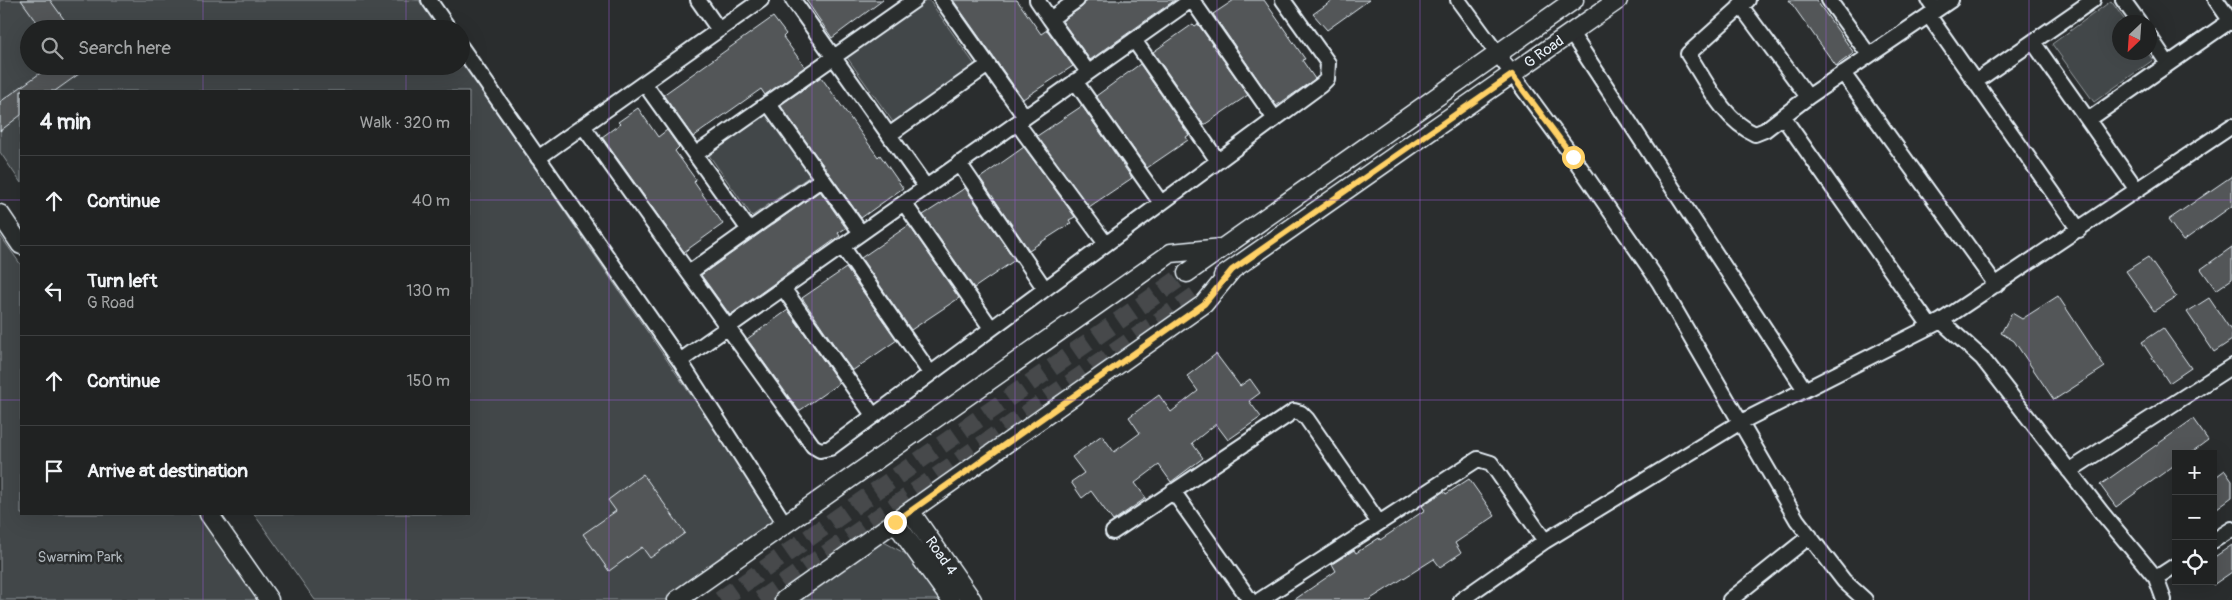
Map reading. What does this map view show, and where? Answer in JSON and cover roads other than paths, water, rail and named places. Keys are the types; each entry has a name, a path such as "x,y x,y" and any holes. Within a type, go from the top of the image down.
{"street":[{"path":"429,0 443,20"},
{"path":"698,0 719,30"},
{"path":"538,158 761,0"},
{"path":"793,0 926,187"},
{"path":"696,154 915,0"},
{"path":"942,0 988,65 1021,120 1106,244"},
{"path":"1037,0 1088,72"},
{"path":"1050,19 1077,0"},
{"path":"680,360 1191,0 1275,119"},
{"path":"584,126 813,446 820,450 830,448 1321,85 1327,79 1329,72 1328,63 1282,0"},
{"path":"1458,0 1573,157 1659,282 1739,423 1797,520 1844,581 1865,600"},
{"name":"G Road","path":"1187,273 1574,0"},
{"name":"G Road","path":"1199,293 1618,0"},
{"path":"1829,0 1869,55"},
{"path":"1808,97 1744,3 1688,54 1725,110 1746,130 1754,134 1765,130 1931,9 1951,0"},
{"path":"1975,82 2093,0"},
{"path":"2123,0 2134,15"},
{"path":"2088,120 2231,22 2216,0"},
{"path":"1931,9 1975,82 2079,230"},
{"path":"1571,33 1805,390"},
{"path":"1134,40 1218,161"},
{"path":"2033,42 2137,190"},
{"path":"2157,48 2168,64"},
{"path":"470,60 680,360 786,524"},
{"path":"889,135 988,65"},
{"path":"1843,73 1996,285"},
{"path":"1075,82 1160,203"},
{"path":"644,83 749,230"},
{"path":"768,103 861,233"},
{"path":"1783,117 1935,324 1982,358 2156,578 2160,594 2164,600"},
{"path":"1461,600 1546,541 1739,423 1935,324 2079,230 2232,126"},
{"path":"959,163 1045,289"},
{"path":"689,273 822,179"},
{"path":"904,203 991,328"},
{"path":"0,214 20,244"},
{"path":"842,246 930,373"},
{"path":"677,600 1171,253 1222,248"},
{"path":"784,600 1204,304 1232,270"},
{"path":"783,288 873,415"},
{"path":"2070,470 2232,366"},
{"path":"1113,532 1294,411 1301,413 1307,419 1379,523"},
{"path":"1260,600 1472,462 1485,459 1491,462 1546,541"},
{"path":"1173,491 1250,600"},
{"name":"Road 4","path":"910,511 972,600"},
{"path":"210,515 269,600"},
{"name":"Road 4","path":"895,522 951,600"},
{"path":"2215,540 2232,529"},
{"path":"1730,600 1810,536"},
{"path":"2156,578 2172,568"}],"tunnel":[{"path":"720,600 1187,273"},
{"path":"760,600 1199,293"}],"park label":[{"name":"Swarnim Park","path":"80,557"}]}
